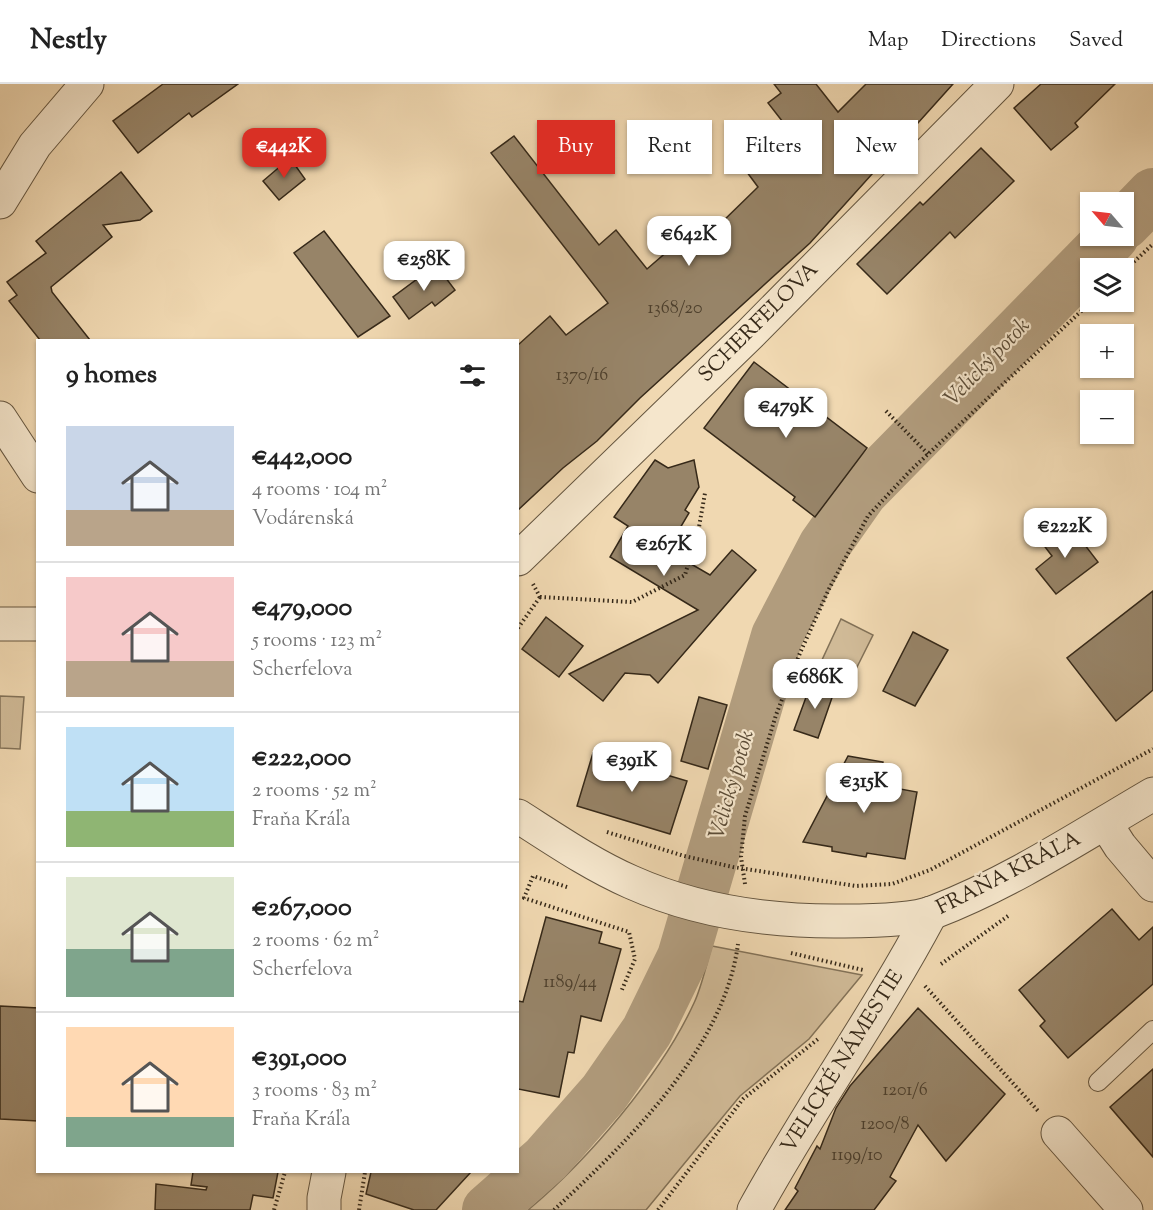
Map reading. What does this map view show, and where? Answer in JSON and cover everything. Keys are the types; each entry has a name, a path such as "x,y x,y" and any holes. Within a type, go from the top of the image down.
{"street":[{"path":"0,202 35,145 87,84"},
{"name":"SCHERFELOVA","path":"519,558 750,334 997,84"},
{"path":"0,417 36,473"},
{"path":"0,624 36,624"},
{"name":"FRAŇA KRÁĽA","path":"519,817 630,882 670,897 733,931 798,922 863,921 931,914 1019,873 1106,824 1153,794"},
{"path":"1106,824 1120,846 1153,885"},
{"name":"VELICKÉ NÁMESTIE","path":"754,1210 821,1094 913,986 931,914"},
{"path":"1058,1133 1126,1210"},
{"path":"324,1210 329,1173"}],"lane":[{"path":"1098,1082 1153,1030"}],"path":[{"path":"1134,262 1153,244"},
{"path":"744,869 741,857 745,816 776,715 800,653 829,589 868,516 928,454 1080,312"},
{"path":"886,411 928,454"},
{"path":"519,627 540,597 632,602 685,575 699,527 705,493"},
{"path":"606,832 684,856 744,869 855,886 892,884 930,870 1153,749"},
{"path":"570,888 533,876 524,898 629,932 635,959 621,992"},
{"path":"933,970 1016,911"},
{"path":"733,931 750,944"},
{"path":"555,1210 618,1150 674,1084 698,1048 720,1004 736,963 733,931"},
{"path":"783,951 913,986 1058,1133"},
{"path":"913,986 929,978"},
{"path":"658,1210 743,1099 821,1036"},
{"path":"274,1210 285,1173"},
{"path":"359,1210 365,1173"}],"shaded area":[{"path":"841,619 873,635 853,675 822,660"},
{"path":"0,696 24,697 20,749 0,748"},
{"path":"712,946 862,975 809,1039 740,1096 646,1210 528,1210 575,1167 598,1142 663,1059 694,1003"}],"building":[{"path":"163,84 238,84 192,117 189,113 138,153 113,121"},
{"path":"774,84 816,84 838,112 866,84 953,84 918,123 918,120 834,120 834,174 872,174 810,243 640,398 597,441 563,468 519,509 519,344 550,316 566,335 608,303 491,153 514,136 537,165 537,174 544,174 599,245 616,230 647,269 691,231 721,223 758,187 748,174 822,174 822,120 781,120 768,103 781,93"},
{"path":"1041,84 1115,84 1075,123 1078,127 1051,150 1014,108"},
{"path":"981,148 1014,181 955,238 950,232 887,294 857,264 920,202 923,205"},
{"path":"290,158 305,179 279,200 263,181"},
{"path":"121,172 152,211 140,220 103,225 112,237 51,287 52,292 89,339 39,339 9,301 17,295 7,282 46,253 36,241"},
{"path":"324,231 390,316 358,337 294,253"},
{"path":"436,265 455,290 435,306 432,302 409,319 393,297"},
{"path":"754,362 867,448 815,517 793,500 795,497 704,428"},
{"path":"655,460 668,468 694,460 699,487 685,510 689,513 667,550 710,575 732,550 756,570 658,683 650,675 625,673 603,701 569,674 698,610 610,557 628,526 614,517"},
{"path":"1068,523 1098,562 1056,594 1036,569 1052,556 1042,543"},
{"path":"1153,591 1153,690 1116,721 1067,658"},
{"path":"546,617 583,646 559,677 522,649"},
{"path":"913,632 948,650 915,706 883,691"},
{"path":"812,681 835,689 818,738 794,730"},
{"path":"699,697 727,705 708,769 681,761"},
{"path":"593,753 687,781 670,834 577,806"},
{"path":"848,756 883,762 878,785 917,792 905,859 867,853 866,857 832,851 832,847 803,842"},
{"path":"1112,909 1139,940 1153,927 1153,984 1068,1058 1040,1026 1045,1021 1019,990"},
{"path":"546,917 602,932 599,943 621,949 601,1021 581,1016 574,1053 568,1052 559,1097 519,1089 519,1001 523,1002"},
{"path":"0,1006 36,1008 36,1121 0,1119"},
{"path":"918,1008 1005,1094 946,1161 918,1125 890,1177 896,1181 874,1210 785,1210 798,1191 795,1188 817,1146 820,1149 836,1108 850,1086"},
{"path":"1153,1069 1153,1157 1110,1107"},
{"path":"193,1173 278,1173 273,1198 253,1195 250,1210 155,1210 156,1184 206,1190 207,1187 191,1185"},
{"path":"371,1173 470,1173 436,1210 414,1210 366,1194"}],"waterway":[{"name":"Velický potok","path":"1134,214 1153,194"},
{"name":"Velický potok","path":"488,1210 546,1159 604,1093 647,1031 683,957 777,636 824,546 862,492 1103,246"}]}
